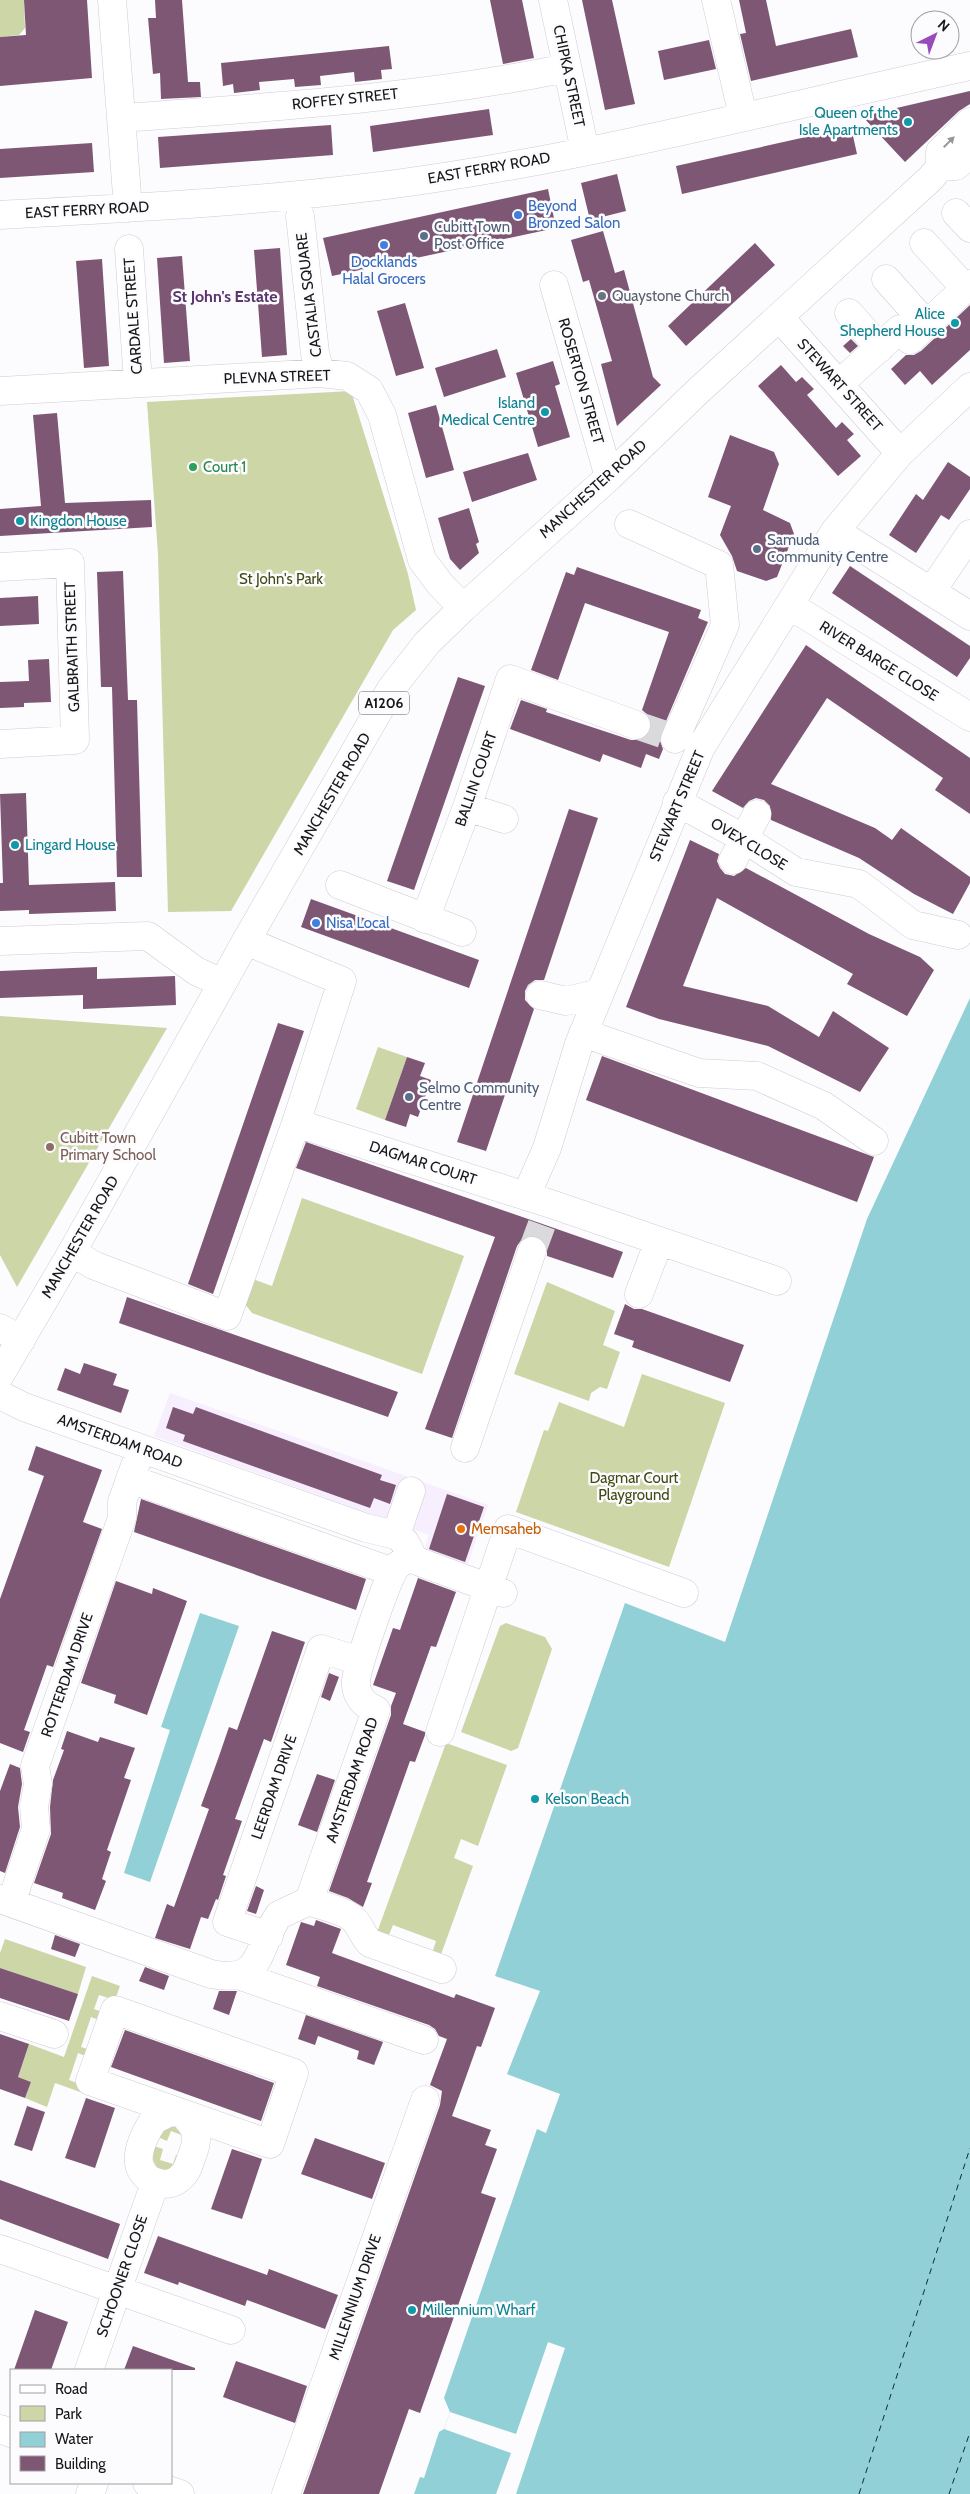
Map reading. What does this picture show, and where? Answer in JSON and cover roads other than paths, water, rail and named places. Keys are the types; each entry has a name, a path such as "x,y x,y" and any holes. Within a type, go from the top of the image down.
{"street":[{"path":"112,0 128,208"},
{"name":"CHIPKA STREET","path":"553,0 586,151"},
{"path":"716,0 743,116"},
{"name":"EAST FERRY ROAD","path":"0,215 128,208 319,193 442,177 586,151 970,66"},
{"name":"ROFFEY STREET","path":"122,118 275,106 458,87 503,81 567,68"},
{"name":"MANCHESTER ROAD","path":"940,167 940,152 970,122"},
{"name":"MANCHESTER ROAD","path":"0,1375 10,1334 72,1252 246,941 392,689 427,643 463,608 609,477 697,392 908,200 940,167 956,166 970,154"},
{"name":"CASTALIA SQUARE","path":"300,216 315,353 320,374"},
{"path":"839,384 900,329 910,340 968,286 924,243"},
{"name":"CARDALE STREET","path":"129,249 138,384"},
{"path":"886,279 926,324"},
{"name":"ROSERTON STREET","path":"554,285 609,477"},
{"path":"849,313 880,348"},
{"name":"STEWART STREET","path":"779,317 900,453"},
{"name":"PLEVNA STREET","path":"0,391 320,374 347,376 369,390 382,415 422,560 440,584 463,608"},
{"name":"STEWART STREET","path":"539,1208 556,1151 583,1034 701,747 835,531 900,453 970,387"},
{"path":"629,524 719,565 725,625 672,737 701,747"},
{"path":"835,531 970,616"},
{"path":"931,592 970,534"},
{"name":"GALBRAITH STREET","path":"0,567 70,563 75,740 0,744"},
{"name":"RIVER BARGE CLOSE","path":"789,605 970,717"},
{"path":"713,650 752,667"},
{"name":"BALLIN COURT","path":"425,919 467,807 510,679 636,725"},
{"name":"OVEX CLOSE","path":"677,802 738,849 796,872 859,884 913,925 958,935"},
{"path":"467,807 504,819"},
{"path":"738,849 757,814"},
{"path":"340,885 462,932"},
{"path":"0,941 148,936 196,971 222,984"},
{"path":"72,1252 93,1265 226,1316 296,1123 342,981 246,941"},
{"path":"540,995 566,1001 600,993"},
{"path":"583,1034 699,1073 757,1076 824,1106 874,1141"},
{"name":"DAGMAR COURT","path":"296,1123 539,1208 659,1241 777,1280"},
{"path":"639,1294 659,1241"},
{"path":"464,1448 532,1251"},
{"name":"AMSTERDAM ROAD","path":"0,1395 24,1407 141,1449 366,1528 396,1535"},
{"name":"ROTTERDAM DRIVE","path":"5,1901 36,1828 34,1806 38,1784 35,1766 122,1518 122,1502 141,1449"},
{"path":"130,1479 401,1565 496,1590"},
{"path":"401,1565 410,1550 405,1542 396,1535 412,1491"},
{"path":"440,1732 496,1590 508,1529 684,1593"},
{"name":"AMSTERDAM ROAD","path":"308,1901 376,1710 364,1705 359,1697 356,1682 360,1661 401,1565"},
{"name":"LEERDAM DRIVE","path":"269,1936 227,1922 321,1649 360,1661"},
{"path":"5,1901 211,1974 226,1977 241,1976 424,2040"},
{"path":"241,1976 252,1967 262,1954 279,1915 308,1901 350,1917 357,1924 362,1936 370,1943 442,1970"},
{"path":"181,2112 161,2115 154,2120 142,2145 139,2155 141,2170 155,2183 166,2185 180,2179 185,2173 194,2150 197,2134 194,2126 181,2112 90,2080 114,2010 294,2073 270,2144 181,2112"},
{"path":"0,2016 54,2034"},
{"name":"MILLENNIUM DRIVE","path":"286,2494 425,2100"},
{"name":"SCHOONER CLOSE","path":"89,2369 155,2183"},
{"path":"0,2249 231,2330"},
{"path":"150,2484 180,2494"}],"water":[{"path":"970,998 970,2494 414,2494 420,2477 424,2478 439,2432 444,2429 450,2412 444,2398 537,2129 546,2133 560,2094 507,2074 540,1991 495,1976 625,1603 725,1642 867,1219"},
{"path":"200,1613 239,1626 150,1882 124,1873 170,1730 161,1727"}],"tunnel":[{"path":"636,725 668,736"},
{"path":"532,1251 542,1224"}],"place":[{"name":"Queen of the Isle Apartments","path":"908,122"},
{"name":"Beyond Bronzed Salon","path":"518,215"},
{"name":"Cubitt Town Post Office","path":"424,236"},
{"name":"Docklands Halal Grocers","path":"384,245"},
{"name":"Quaystone Church","path":"602,296"},
{"name":"Alice Shepherd House","path":"955,323"},
{"name":"Island Medical Centre","path":"545,412"},
{"name":"Court 1","path":"193,467"},
{"name":"Kingdon House","path":"20,521"},
{"name":"Samuda Community Centre","path":"757,549"},
{"name":"Lingard House","path":"15,845"},
{"name":"Nisa Local","path":"316,923"},
{"name":"Selmo Community Centre","path":"409,1097"},
{"name":"Cubitt Town Primary School","path":"50,1147"},
{"name":"Memsaheb","path":"461,1529"},
{"name":"Kelson Beach","path":"535,1799"},
{"name":"Millennium Wharf","path":"412,2310"}],"district":[{"name":"St John's Estate","path":"225,296"}],"park label":[{"name":"St John's Park","path":"281,579"},
{"name":"Dagmar Court Playground","path":"634,1486"}]}
